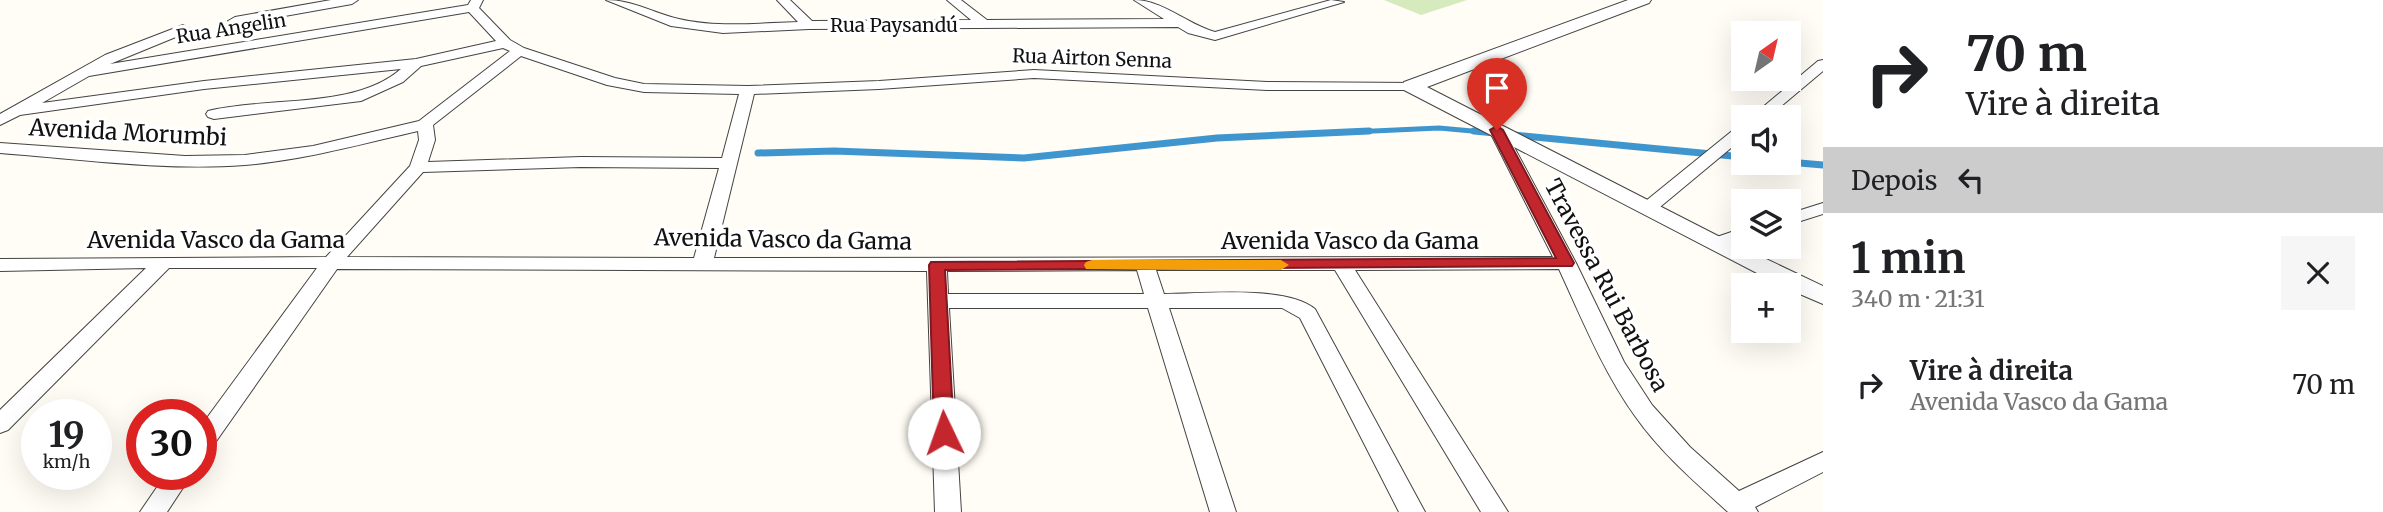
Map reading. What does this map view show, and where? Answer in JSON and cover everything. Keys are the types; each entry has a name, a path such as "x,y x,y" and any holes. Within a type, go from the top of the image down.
{"street":[{"path":"236,21 352,0"},
{"name":"Rua Paysandú","path":"612,0 639,12 695,27 723,29 809,25 1181,23"},
{"path":"783,0 809,25"},
{"path":"953,0 984,24"},
{"path":"1140,0 1209,35 1229,33 1338,2"},
{"name":"Rua Airton Senna","path":"475,4 512,47 612,82 644,88 748,90 879,85 1034,74 1267,86 1411,86 1643,0"},
{"name":"Rua Angelin","path":"80,73 475,4"},
{"path":"272,13 274,41"},
{"path":"0,120 80,73 144,43 183,29"},
{"path":"16,111 204,85 416,63 512,47"},
{"name":"Avenida Morumbi","path":"0,148 185,161 245,160 313,151 425,124 512,47"},
{"path":"215,114 361,96 398,79 416,63"},
{"path":"1773,105 1823,64"},
{"path":"1411,86 1823,296"},
{"path":"703,262 748,90"},
{"path":"217,422 332,262 418,167 427,140 425,124"},
{"name":"Travessa Rui Barbosa","path":"1503,134 1614,363 1644,411 1681,454 1741,508"},
{"path":"1648,208 1731,140"},
{"path":"418,167 581,162 731,163"},
{"path":"1801,216 1823,208"},
{"path":"1715,243 1731,238"},
{"path":"0,424 164,262"},
{"name":"Avenida Vasco da Gama","path":"0,265 164,262 937,265 1566,263"},
{"path":"937,265 948,512"},
{"path":"1145,265 1223,512"},
{"path":"1342,265 1495,512"},
{"path":"938,301 1283,301 1297,305 1308,314 1412,512"},
{"path":"1741,508 1823,461"},
{"path":"153,512 169,490"}],"green space":[{"path":"1384,0 1467,0 1421,15"}],"waterway":[{"path":"1330,133 1439,128 1494,133"},
{"path":"758,153 834,151 1024,158 1217,138 1369,131"},
{"path":"1474,131 1495,133"},
{"path":"1514,135 1731,156"},
{"path":"1801,163 1823,165"}],"slow traffic":[{"path":"1092,265 1281,265"}],"route":[{"path":"944,433 937,265 1566,263 1497,130"}]}
